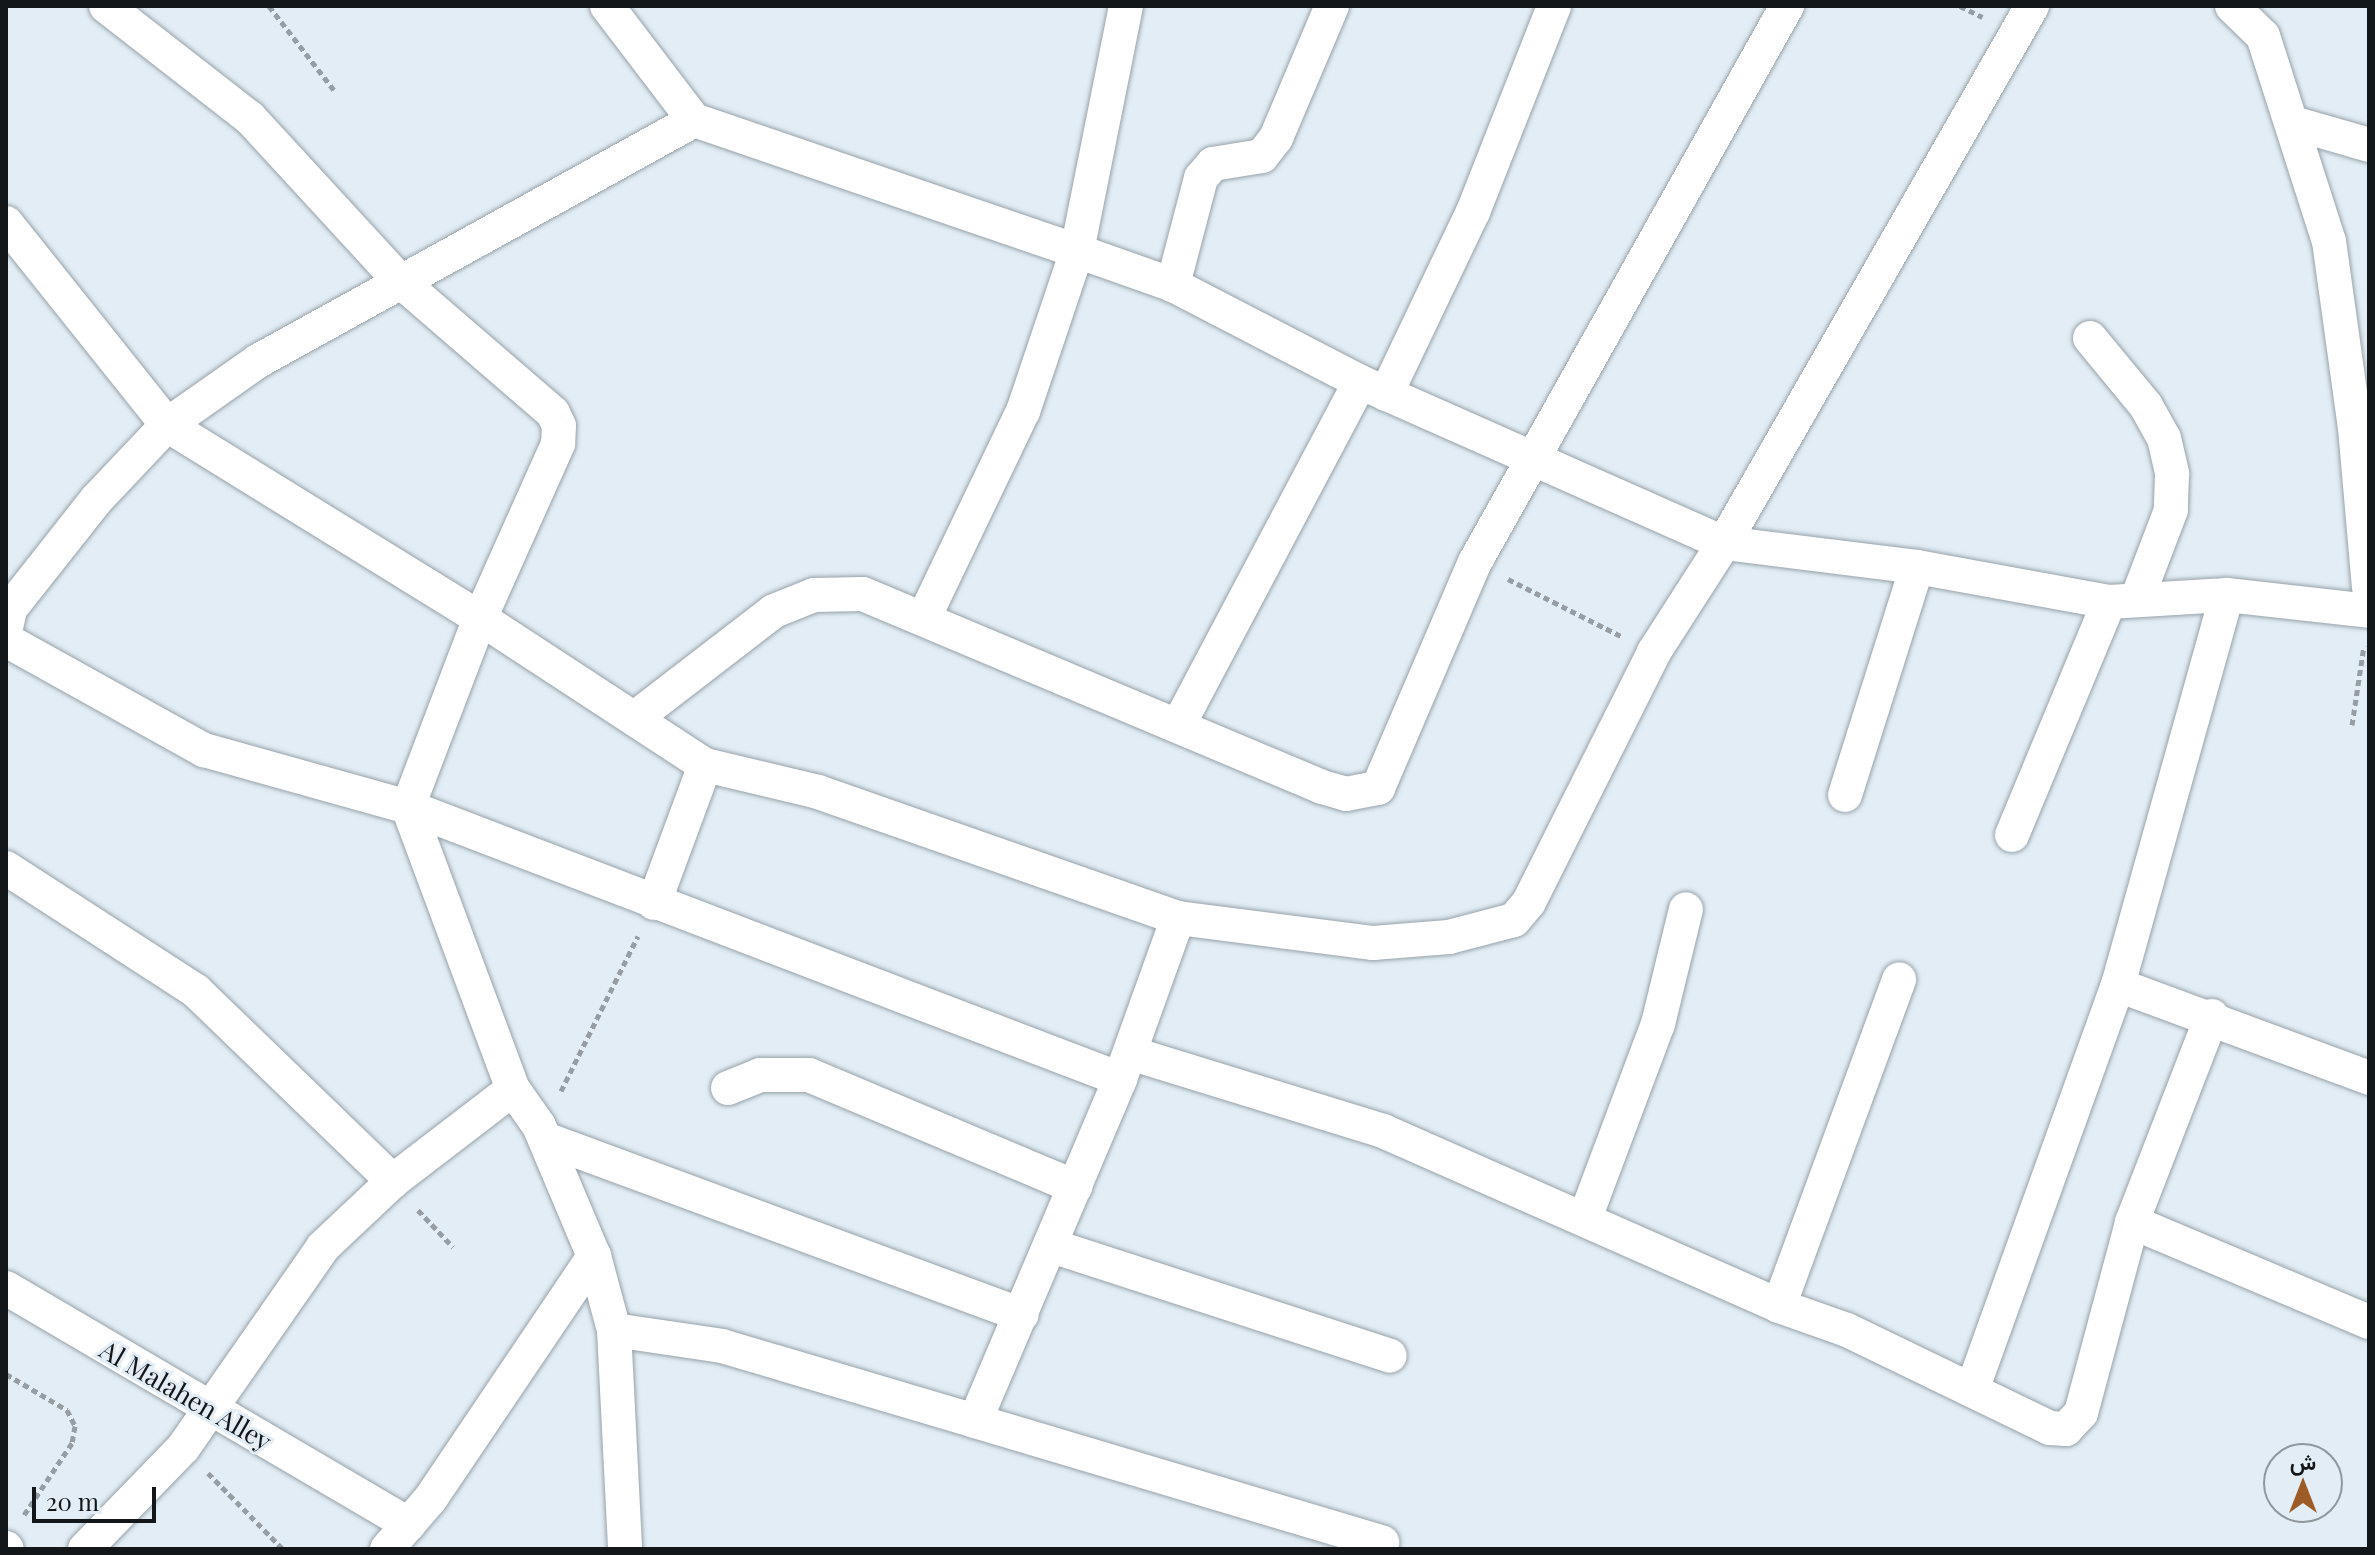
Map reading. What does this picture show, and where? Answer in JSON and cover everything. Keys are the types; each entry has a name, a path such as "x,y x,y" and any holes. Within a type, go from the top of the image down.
{"street":[{"path":"106,6 139,17 250,118 399,280 553,413 559,426 558,444 480,618 408,807 513,1089 542,1132 594,1256 614,1330 625,1549"},
{"path":"607,6 694,120 1173,285 1373,388 1531,462 1724,543 1917,567 2123,601 2227,595 2368,622"},
{"path":"924,618 1023,411 1077,251 1126,6"},
{"path":"1173,285 1201,178 1213,164 1262,156 1276,138 1332,6"},
{"path":"1179,724 1473,212 1554,6"},
{"path":"635,718 774,611 814,595 863,594 1179,724 1322,787 1346,794 1378,788 1475,562 1787,6"},
{"path":"6,223 167,425 480,618 705,765 818,792 1178,918 1373,943 1449,937 1514,920 1529,902 1585,798 1654,652 1724,543 2032,6"},
{"path":"2232,6 2263,36 2329,241 2355,428 2369,587"},
{"path":"694,120 399,280 258,361 167,425 97,499 7,621 204,750 408,807 654,903 1125,1066 1383,1131 1779,1306 1847,1330 2050,1428 2074,1425 2081,1413 2132,1222 2212,1016"},
{"path":"2293,123 2369,145"},
{"path":"2012,835 2123,601 2171,510 2172,474 2164,438 2146,406 2090,338"},
{"path":"1845,795 1917,567"},
{"path":"1972,1390 2118,985 2227,595"},
{"path":"654,903 705,765"},
{"path":"6,868 196,991 393,1181"},
{"path":"1585,1218 1658,1024 1686,909"},
{"path":"975,1421 1052,1246 1125,1066 1178,918"},
{"path":"1779,1306 1899,979"},
{"path":"2118,985 2212,1016 2369,1078"},
{"path":"728,1088 760,1075 809,1075 1075,1187"},
{"path":"87,1548 183,1448 323,1247 393,1181 513,1089"},
{"path":"542,1132 1022,1315"},
{"path":"2132,1222 2369,1322"},
{"path":"1052,1246 1390,1356"},
{"path":"398,1537 594,1256"},
{"name":"Al Malahen Alley","path":"6,1288 210,1410 398,1537"},
{"path":"614,1330 722,1346 1382,1542"}],"path":[{"path":"269,6 334,90"},
{"path":"1475,562 1654,652"},
{"path":"2352,725 2368,622"},
{"path":"542,1132 580,1061 654,903"},
{"path":"393,1181 453,1247"},
{"path":"6,1374 67,1410 75,1426 72,1443 23,1518"},
{"path":"183,1448 283,1549"}]}
